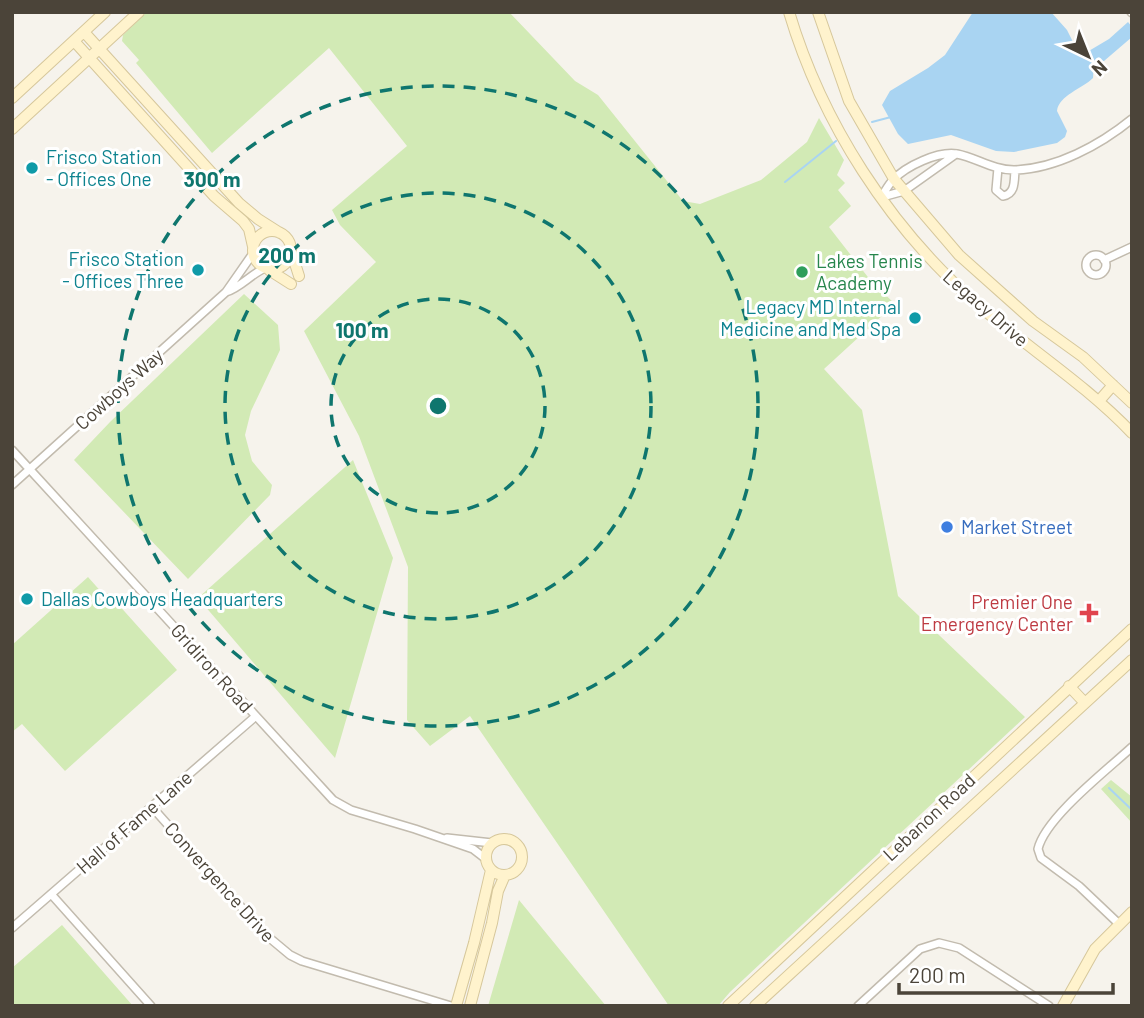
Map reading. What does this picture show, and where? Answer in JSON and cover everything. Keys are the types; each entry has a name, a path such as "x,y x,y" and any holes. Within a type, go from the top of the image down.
{"main road":[{"path":"12,98 105,12"},
{"path":"12,129 139,12"},
{"name":"Legacy Drive","path":"789,12 821,99 881,198 918,245 975,302 1099,401 1132,433"},
{"name":"Legacy Drive","path":"818,12 849,101 894,179 959,255 1033,321 1083,357 1132,403"},
{"path":"74,41 206,186 243,221 249,229 257,261 265,268 295,280 288,239 248,212 84,32"},
{"path":"206,186 215,177"},
{"path":"254,252 255,243 261,236 269,232 280,233"},
{"path":"265,268 275,269 284,265 290,257 291,248"},
{"path":"1099,401 1113,385"},
{"name":"Lebanon Road","path":"728,1006 1132,629"},
{"name":"Lebanon Road","path":"755,1006 1132,660"},
{"path":"1069,686 1085,703"},
{"path":"453,1006 474,943 491,870 486,853 492,843 509,839 514,841 523,856 520,867 505,875 498,891 470,1006"},
{"path":"491,870 505,875"},
{"path":"1063,1006 1091,954 1118,923 1132,912"}],"street":[{"path":"881,198 894,179 926,160 956,154 998,168 1015,170 1044,166 1091,146 1132,119"},
{"path":"881,198 904,191 956,154"},
{"path":"998,168 996,190 1003,196 1012,192 1015,170"},
{"path":"1104,260 1132,247"},
{"name":"Cowboys Way","path":"12,485 226,292 254,252"},
{"name":"Cowboys Way","path":"226,292 232,291 251,275 265,268"},
{"name":"Gridiron Road","path":"12,450 333,800 351,810 473,849 486,859"},
{"name":"Hall of Fame Lane","path":"12,928 256,716"},
{"path":"1118,923 1079,886 1038,853 1040,840 1056,819 1132,747"},
{"name":"Convergence Drive","path":"152,807 266,935 290,955 302,961 453,1006"},
{"name":"Gridiron Road","path":"442,839 492,843"},
{"path":"51,894 151,1006"},
{"path":"858,1006 920,949 939,943 960,948 1049,1006"}],"green space":[{"path":"147,12 509,12 575,81 598,95 683,201 700,204 761,180 807,142 819,118 844,160 837,175 845,183 838,190 851,206 829,227 871,281 895,304 824,369 862,410 898,596 1025,717 718,1006 669,1006 470,716 430,746 407,720 408,567 359,436 304,331 376,262 340,225 332,210 407,146 329,48 212,153 136,63 139,60 122,41 123,35"},
{"path":"244,294 278,325 280,350 251,411 245,435 252,461 272,485 270,495 188,579 74,460"},
{"path":"353,460 393,558 335,758 198,598"},
{"path":"88,577 104,595 108,593 177,670 65,771 22,724 12,732 12,645"},
{"path":"1111,780 1132,797 1132,823 1101,789"},
{"path":"519,900 606,1006 488,1006"},
{"path":"62,925 133,1006 12,1006 12,968"}],"water":[{"path":"973,12 1051,12 1067,30 1082,55 1109,39 1128,22 1132,27 1132,37 1104,61 1094,63 1093,78 1066,96 1059,105 1057,111 1067,131 1065,137 1057,143 1014,152 996,151 951,135 908,144 898,134 882,105 890,91 945,55"}],"waterway":[{"path":"872,122 891,117"},
{"path":"785,182 836,141"},
{"path":"1109,788 1132,810"}],"place":[{"name":"Frisco Station - Offices One","path":"32,168"},
{"name":"Frisco Station - Offices Three","path":"198,270"},
{"name":"Lakes Tennis Academy","path":"802,272"},
{"name":"Legacy MD Internal Medicine and Med Spa","path":"915,318"},
{"name":"Market Street","path":"947,527"},
{"name":"Dallas Cowboys Headquarters","path":"27,599"},
{"name":"Premier One Emergency Center","path":"1089,613"}]}
